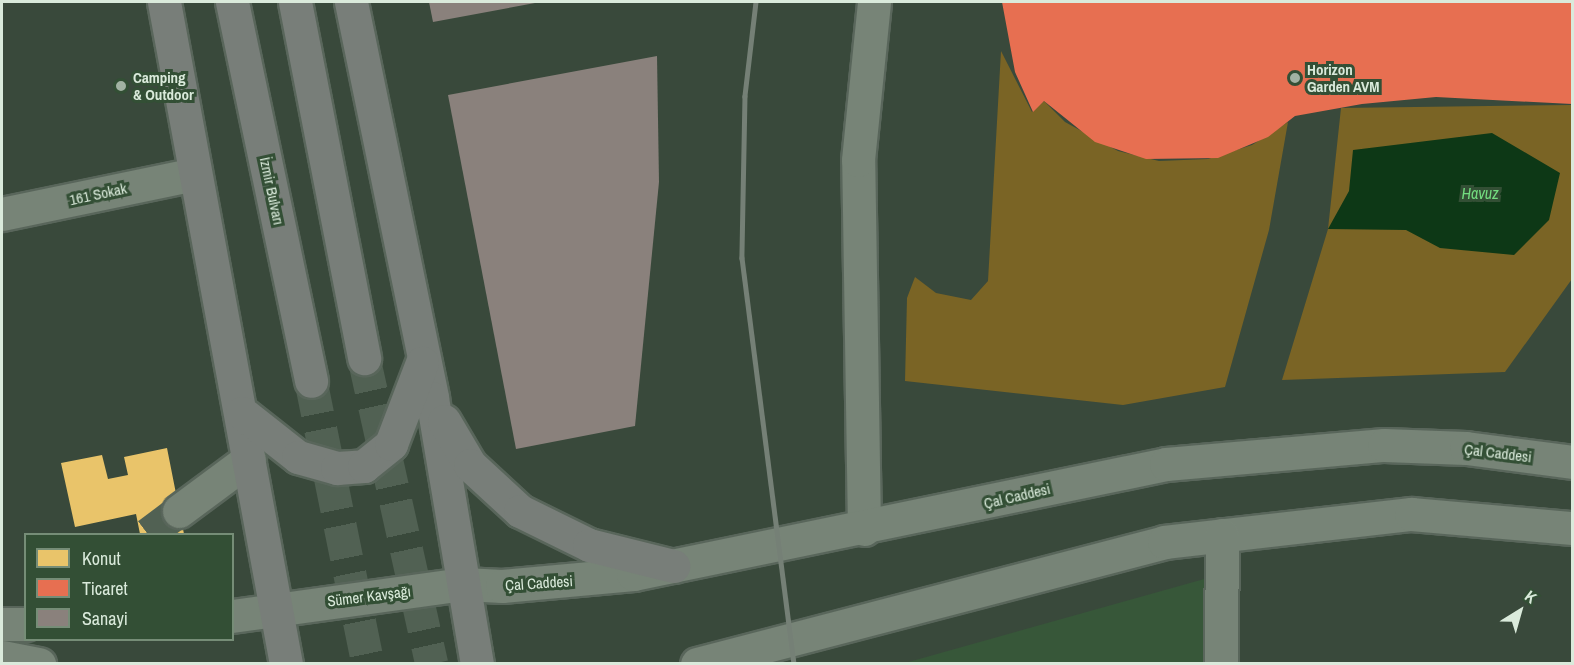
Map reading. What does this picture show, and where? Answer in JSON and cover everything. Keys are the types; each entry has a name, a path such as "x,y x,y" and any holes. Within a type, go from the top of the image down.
{"main road":[{"path":"164,2 242,413 286,663"},
{"name":"İzmir Bulvarı","path":"232,2 311,381"},
{"path":"295,2 364,358"},
{"path":"351,2 432,398 477,663"},
{"path":"242,413 298,457 337,468 364,466 395,437 424,357"},
{"path":"432,398 470,465 520,511 589,545 673,566"}],"street":[{"path":"864,529 858,160 874,2"},
{"name":"161 Sokak","path":"2,214 195,174"},
{"name":"Çal Caddesi","path":"464,584 549,583 673,566 864,529 1109,474 1307,449 1466,448 1572,462"},
{"path":"179,511 249,459"},
{"path":"697,663 1164,542 1411,514 1572,528"},
{"path":"1221,663 1222,535"},
{"name":"Sümer Kavşağı","path":"234,616 275,608 464,584"},
{"path":"2,624 24,624"},
{"path":"2,657 39,663"}],"shaded area":[{"path":"1001,51 1032,112 1044,101 1065,122 1118,151 1159,161 1208,159 1252,145 1288,122 1269,230 1225,387 1123,405 905,381 907,298 915,277 936,293 971,300 988,281"},
{"path":"1572,105 1572,279 1505,372 1282,380 1328,229 1341,108"},
{"path":"1215,576 1211,663 905,663"}],"water":[{"name":"Havuz","path":"1492,133 1560,173 1549,220 1514,255 1440,248 1406,230 1328,229 1349,191 1353,150"}],"building: Konut":[{"path":"167,448 184,533 140,533 136,514 75,527 61,463 102,455 108,479 128,475 124,457"}],"building: Ticaret":[{"name":"Horizon Garden AVM","path":"1002,2 1572,2 1572,104 1436,97 1362,104 1295,116 1268,137 1218,158 1146,159 1095,142 1044,101 1033,112 1015,72"}],"building: Sanayi":[{"path":"429,2 535,2 535,3 433,22"},
{"path":"657,56 659,182 635,426 516,449 448,95"}],"tunnel":[{"path":"364,358 432,664"},
{"path":"311,381 368,664"},
{"path":"149,533 179,511"}],"railway":[{"path":"756,2 745,96 742,258 794,664"}],"place":[{"name":"Horizon Garden AVM","path":"1295,78"},
{"name":"Camping & Outdoor","path":"121,86"}]}
